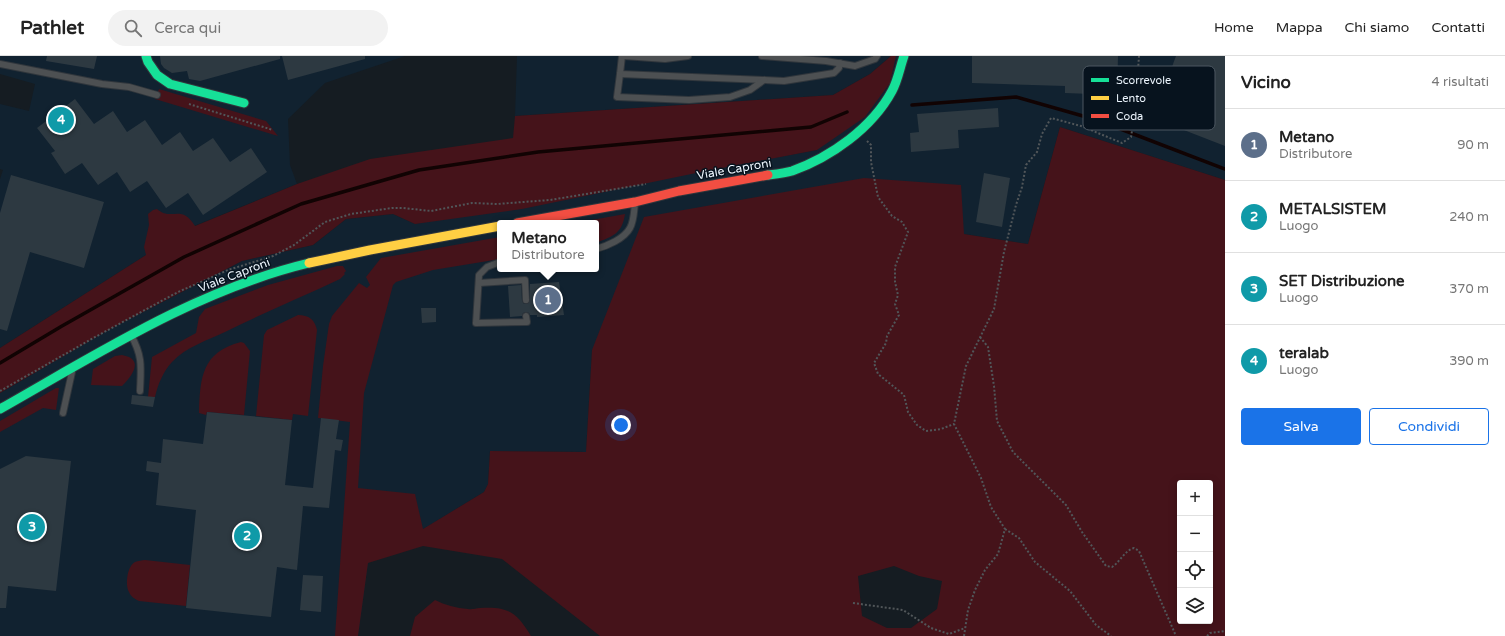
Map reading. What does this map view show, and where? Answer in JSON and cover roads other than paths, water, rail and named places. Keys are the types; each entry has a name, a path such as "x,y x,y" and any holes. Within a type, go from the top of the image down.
{"street":[{"path":"146,56 148,62 157,75 170,84 244,103"},
{"name":"Viale Caproni","path":"534,220 635,202 679,191 791,171 804,166 840,146 858,132 879,110 892,90 904,56"},
{"name":"Viale Caproni","path":"0,409 131,335 197,302 274,272 335,256 497,227"}],"lane":[{"path":"688,56 666,60 623,56 618,97 689,100 730,97 750,90 764,80"},
{"path":"762,56 826,61 856,66 875,59 878,56"},
{"path":"620,74 784,81 834,73 839,68 840,63"},
{"path":"0,64 102,84 129,87 157,95"},
{"path":"599,248 609,245 630,229 634,218 635,202"},
{"path":"497,263 486,267 479,275 476,323 527,322 526,316"},
{"path":"479,283 525,280 526,300"},
{"path":"131,335 138,348 141,361 140,391"},
{"path":"63,414 72,369"}],"waterway":[{"path":"912,105 1016,97 1083,116"},
{"path":"0,363 184,257 301,204 419,170 538,152 811,127 847,112"},
{"path":"1123,130 1225,169"}],"place":[{"name":"teralab","path":"61,120"},
{"name":"Metano","path":"548,300"},
{"name":"SET Distribuzione","path":"32,527"},
{"name":"METALSISTEM","path":"247,536"}]}
